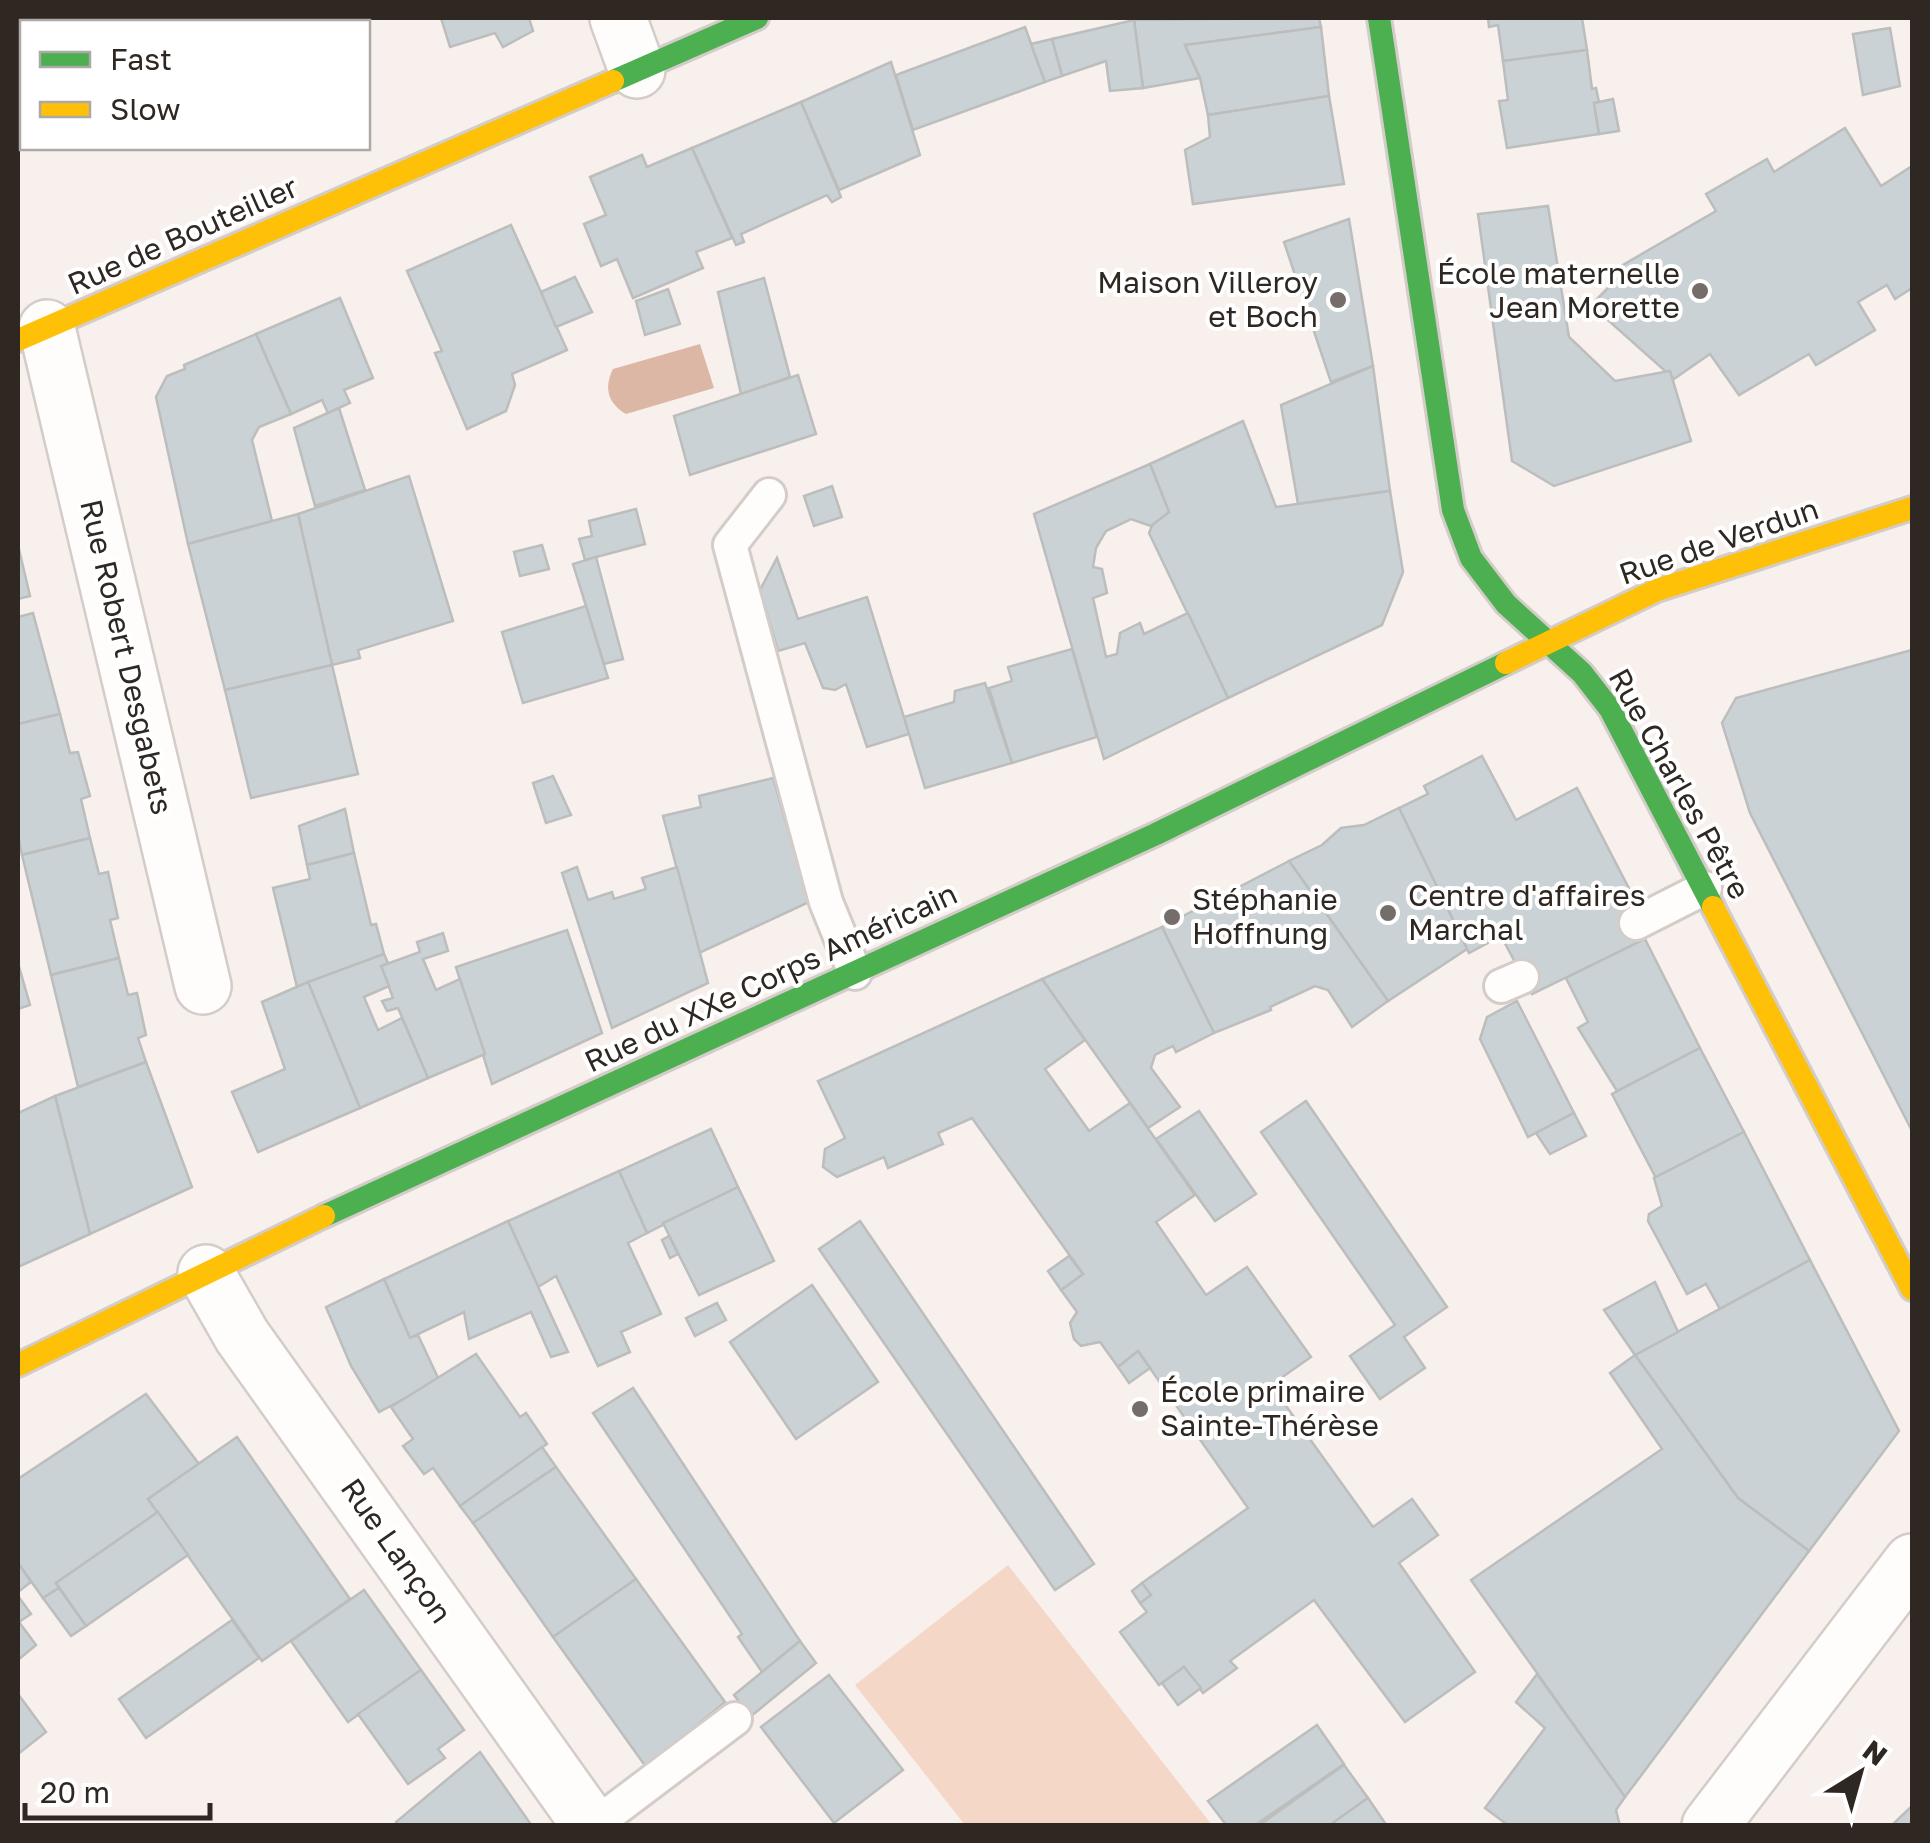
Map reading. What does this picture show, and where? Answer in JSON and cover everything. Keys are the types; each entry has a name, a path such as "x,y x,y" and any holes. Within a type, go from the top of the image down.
{"street":[{"path":"618,18 637,70"},
{"name":"Rue de Bouteiller","path":"32,334 757,18"},
{"name":"Rue Charles Pêtre","path":"1379,18 1453,510 1471,558 1506,604 1582,672 1610,709 1912,1289"},
{"name":"Rue Robert Desgabets","path":"32,334 202,986"},
{"name":"Rue de Verdun","path":"1548,642 1657,590 1912,508"},
{"name":"Rue du XXe Corps Américain","path":"18,1365 206,1273 1156,834 1548,642"},
{"name":"Rue Lançon","path":"206,1273 242,1336 592,1826"},
{"path":"1710,1826 1912,1562"}],"lane":[{"path":"768,494 730,545 826,902 855,972"},
{"path":"1636,922 1705,888"},
{"path":"592,1826 735,1718"}],"shaded area":[{"path":"700,344 714,388 626,414 611,400 608,388 613,369"},
{"path":"1008,1565 1212,1825 965,1825 855,1685"}],"building":[{"path":"230,18 231,20 42,20"},
{"path":"441,18 529,18 533,31 503,47 495,33 450,47"},
{"path":"1319,18 1321,27 1185,45 1200,78 1143,88 1134,20"},
{"path":"1488,18 1582,18 1587,50 1503,61 1498,25 1489,27"},
{"path":"1134,20 1143,88 1110,91 1106,61 1062,76 1052,39"},
{"path":"20,26 18,143 18,27"},
{"path":"1025,27 1045,82 913,130 896,75"},
{"path":"1321,27 1329,96 1208,115 1200,78 1185,45"},
{"path":"1890,28 1900,86 1863,95 1853,34"},
{"path":"1052,39 1062,76 1045,82 1031,44"},
{"path":"1587,50 1592,89 1596,88 1599,102 1594,103 1599,134 1507,148 1499,101 1508,100 1503,61"},
{"path":"891,62 920,155 839,190 801,102"},
{"path":"1329,96 1344,184 1193,204 1185,150 1210,137 1208,115"},
{"path":"1613,99 1619,131 1599,134 1594,103"},
{"path":"801,102 841,197 832,202 827,195 741,234 744,242 736,245 692,148"},
{"path":"1845,128 1881,186 1912,166 1912,288 1895,299 1887,285 1858,302 1875,330 1816,365 1809,354 1739,395 1710,354 1674,379 1591,305 1619,277 1621,266 1716,211 1706,194 1767,159 1774,172"},
{"path":"692,148 732,238 696,252 703,268 633,298 617,259 601,266 584,224 606,215 590,177 642,155 647,167"},
{"path":"1548,206 1569,337 1615,381 1670,371 1691,441 1554,486 1512,461 1478,214"},
{"path":"1349,219 1373,366 1331,382 1284,242"},
{"path":"511,225 567,350 512,374 515,385 506,411 467,429 435,353 442,351 407,271"},
{"path":"575,277 592,312 556,327 541,292"},
{"path":"764,278 790,377 741,394 718,292"},
{"path":"668,289 680,324 645,335 636,301"},
{"path":"340,298 373,378 344,390 350,403 328,413 322,400 291,414 256,334"},
{"path":"256,334 291,414 259,427 252,440 272,521 188,544 156,397 167,376 185,369 184,365"},
{"path":"1373,366 1390,491 1298,504 1281,405"},
{"path":"798,375 816,434 690,475 674,416"},
{"path":"339,408 365,490 315,506 294,428"},
{"path":"1243,421 1276,507 1390,491 1403,572 1382,625 1228,698 1149,533 1154,521 1169,512 1150,464"},
{"path":"1150,464 1169,512 1151,526 1131,519 1106,531 1096,548 1093,567 1102,569 1107,593 1093,598 1106,657 1117,654 1120,633 1140,623 1144,634 1188,613 1228,698 1104,759 1034,514"},
{"path":"409,476 453,621 358,650 360,658 332,665 298,514"},
{"path":"832,486 842,517 814,526 804,496"},
{"path":"636,509 645,544 585,560 579,539 592,536 589,521"},
{"path":"298,514 332,665 225,690 188,544"},
{"path":"18,545 30,596 18,599"},
{"path":"542,545 549,569 520,576 514,552"},
{"path":"596,557 623,659 604,664 573,564"},
{"path":"777,558 798,619 867,597 909,734 867,747 846,684 835,690 823,688 805,643 778,651 760,590"},
{"path":"586,606 608,678 523,703 502,632"},
{"path":"33,613 60,714 18,724 18,617"},
{"path":"1072,649 1097,737 1012,763 989,688 1012,681 1008,667"},
{"path":"1912,650 1912,1131 1750,813 1722,723 1736,698"},
{"path":"332,665 358,774 251,798 225,690"},
{"path":"985,683 1012,763 925,788 904,717 954,702 955,691"},
{"path":"60,714 70,753 78,752 90,796 81,799 90,838 22,855 18,835 18,724"},
{"path":"1482,756 1516,820 1577,788 1636,902 1628,906 1645,939 1532,994 1501,936 1469,953 1399,808 1428,794 1424,786"},
{"path":"553,776 571,815 546,823 533,783"},
{"path":"773,778 809,902 699,953 663,816 701,807 699,796"},
{"name":"Centre d'affaires Marchal","path":"1399,808 1467,949 1388,1001 1289,861 1322,845 1341,828 1364,825"},
{"path":"345,809 354,853 307,865 299,826"},
{"path":"90,838 99,874 108,872 118,918 110,920 119,958 51,975 22,855"},
{"path":"354,853 371,925 376,924 384,954 297,987 273,888 310,879 307,865"},
{"path":"1289,861 1388,1001 1352,1027 1328,990 1315,986 1270,1007 1271,1010 1214,1033 1162,927"},
{"path":"577,867 588,900 612,892 614,899 646,889 642,878 677,867 708,983 612,1028 562,873"},
{"path":"1162,927 1214,1033 1176,1052 1173,1046 1155,1055 1151,1068 1180,1107 1148,1128 1042,979"},
{"path":"567,930 602,1033 492,1084 456,967"},
{"path":"443,933 448,951 423,959 436,990 460,979 485,1054 428,1078 398,1008 387,1011 382,1001 393,998 381,966 420,952 417,942"},
{"path":"1645,939 1700,1048 1617,1091 1578,1028 1588,1022 1566,978"},
{"path":"384,954 388,963 381,966 389,986 364,997 378,1030 402,1018 428,1078 360,1108 308,982"},
{"path":"119,958 128,995 137,993 146,1035 138,1038 146,1062 78,1087 51,975"},
{"path":"18,963 30,1005 18,1009"},
{"path":"1042,979 1085,1040 1045,1069 1089,1131 1130,1103 1195,1195 1156,1222 1206,1295 1247,1267 1311,1357 1271,1385 1373,1527 1412,1499 1438,1535 1399,1563 1475,1672 1405,1722 1314,1600 1230,1661 1237,1668 1203,1693 1184,1667 1159,1685 1120,1632 1147,1612 1140,1603 1151,1595 1142,1583 1248,1508 1138,1351 1118,1367 1100,1342 1081,1346 1074,1339 1070,1323 1077,1312 1061,1290 1083,1274 972,1118 938,1133 943,1144 888,1168 884,1157 837,1177 823,1167 825,1149 845,1138 818,1081"},
{"path":"308,982 360,1108 258,1152 232,1092 285,1069 262,1002"},
{"path":"1517,1001 1574,1113 1528,1137 1480,1039 1487,1017"},
{"path":"1700,1048 1744,1132 1656,1178 1612,1094"},
{"path":"146,1062 192,1187 90,1234 55,1096"},
{"path":"55,1096 90,1234 18,1267 18,1113"},
{"path":"1306,1101 1447,1307 1404,1337 1425,1368 1380,1399 1350,1356 1395,1325 1261,1132"},
{"path":"1199,1111 1256,1194 1215,1221 1156,1139"},
{"path":"1574,1113 1586,1136 1550,1154 1536,1133"},
{"path":"711,1129 738,1187 647,1233 619,1171"},
{"path":"1744,1132 1810,1260 1720,1309 1706,1284 1687,1294 1648,1221 1649,1214 1662,1206 1654,1178"},
{"path":"619,1171 647,1233 628,1243 661,1314 621,1332 630,1352 598,1366 556,1276 538,1287 508,1221"},
{"path":"738,1187 774,1261 699,1295 663,1223"},
{"path":"508,1221 568,1352 551,1357 531,1312 469,1339 464,1312 410,1338 384,1279"},
{"path":"860,1221 1094,1564 1055,1590 819,1249"},
{"path":"669,1236 678,1254 670,1258 662,1240"},
{"path":"1069,1256 1083,1274 1061,1290 1048,1271"},
{"path":"1810,1260 1899,1431 1809,1551 1738,1498 1635,1355"},
{"path":"384,1279 410,1338 418,1335 439,1380 379,1412 351,1366 326,1307"},
{"path":"1655,1282 1678,1332 1635,1355 1604,1310"},
{"path":"812,1285 878,1382 796,1439 730,1342"},
{"path":"717,1303 726,1320 695,1336 686,1318"},
{"path":"1138,1351 1150,1368 1129,1383 1118,1367"},
{"path":"476,1354 520,1417 526,1413 547,1444 460,1506 433,1468 424,1474 403,1446 413,1439 391,1407"},
{"path":"1635,1355 1738,1498 1809,1551 1625,1797 1471,1580 1662,1449 1610,1373"},
{"path":"633,1388 800,1641 762,1672 738,1637 742,1634 593,1413"},
{"path":"146,1394 199,1464 148,1499 158,1512 56,1583 59,1588 43,1598 18,1563 18,1479"},
{"path":"237,1437 350,1599 262,1661 148,1499"},
{"path":"542,1447 556,1467 473,1523 460,1506"},
{"path":"556,1467 636,1579 553,1637 473,1523"},
{"path":"158,1512 188,1555 86,1626 56,1583"},
{"path":"18,1563 31,1582 18,1592"},
{"path":"636,1579 725,1702 646,1767 553,1637"},
{"path":"1142,1583 1151,1595 1140,1603 1132,1591"},
{"path":"59,1588 86,1626 71,1636 43,1598"},
{"path":"364,1590 421,1670 348,1722 291,1641"},
{"path":"18,1596 31,1614 19,1622 36,1645 18,1660"},
{"path":"232,1620 259,1658 146,1738 119,1699"},
{"path":"800,1641 816,1663 750,1717 734,1695"},
{"path":"1184,1667 1201,1688 1178,1705 1162,1683"},
{"path":"421,1670 464,1730 438,1749 445,1758 408,1784 358,1714"},
{"path":"1537,1674 1625,1797 1616,1810 1620,1826 1509,1826 1485,1808 1545,1728 1516,1702"},
{"path":"829,1675 903,1770 834,1823 761,1727"},
{"path":"18,1694 46,1732 18,1754"},
{"path":"1317,1725 1344,1764 1254,1826 1227,1826 1208,1801"},
{"path":"480,1752 532,1826 398,1826 396,1822"},
{"path":"1344,1765 1368,1798 1329,1826 1258,1826"},
{"path":"1368,1798 1387,1826 1336,1826 1334,1822"},
{"path":"1912,1806 1912,1826 1891,1826"}],"traffic: fast":[{"path":"613,81 757,18"},
{"path":"1379,18 1453,510 1471,558 1506,604 1582,673 1610,709 1713,907"},
{"path":"324,1216 1156,834 1506,663"}],"traffic: slow":[{"path":"18,340 613,81"},
{"path":"1506,663 1657,590 1912,508"},
{"path":"1713,907 1912,1289"},
{"path":"18,1365 324,1216"}],"place":[{"name":"École maternelle Jean Morette","path":"1700,291"},
{"name":"Maison Villeroy et Boch","path":"1338,300"},
{"name":"Centre d'affaires Marchal","path":"1388,913"},
{"name":"Stéphanie Hoffnung","path":"1172,917"},
{"name":"École primaire Sainte-Thérèse","path":"1140,1409"}]}
